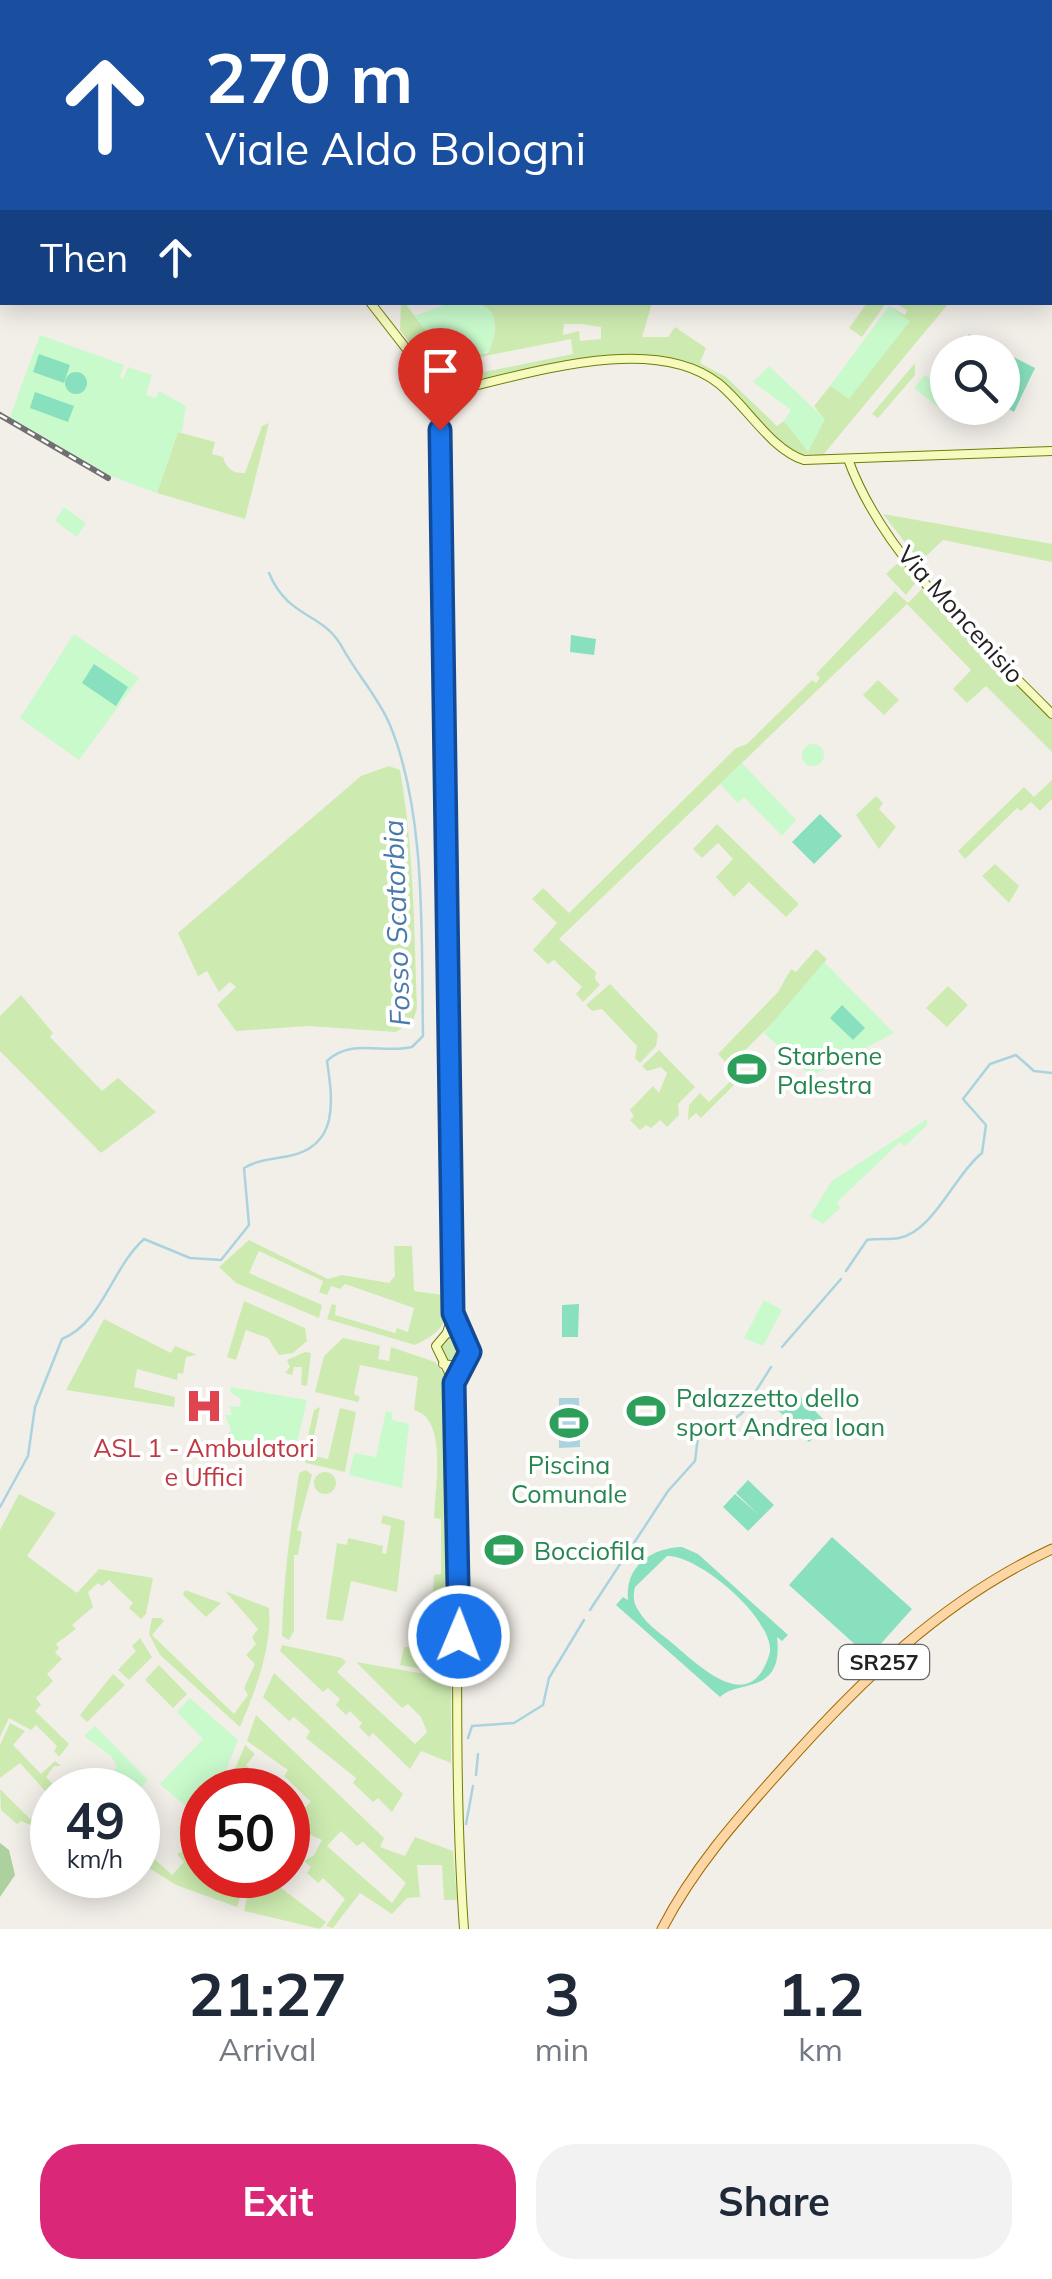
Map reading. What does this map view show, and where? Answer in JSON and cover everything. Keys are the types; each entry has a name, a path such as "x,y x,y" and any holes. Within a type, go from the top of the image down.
{"main road":[{"path":"372,305 436,387"},
{"path":"454,1383 441,1361 438,1342 447,1333 453,1313 441,401 448,392 571,364 630,360 672,363 717,382 795,457 1052,451"},
{"path":"436,387 444,386 448,392"},
{"path":"436,387 434,396 441,401"},
{"name":"Via Moncenisio","path":"848,458 862,494 928,583 1052,714"},
{"path":"453,1313 470,1352 454,1383 460,1602 458,1840 464,1929"},
{"path":"447,1333 461,1334"},
{"path":"441,1361 461,1364"},
{"name":"SR257","path":"662,1929 714,1848 872,1673 966,1596 1052,1549"}],"green space":[{"path":"401,305 407,305 430,333 450,348 475,354 488,353 495,325 482,305 651,305 642,337 668,337 675,327 706,348 700,363 726,377 777,426 784,421 808,451 824,419 814,406 874,332 889,306 905,315 907,310 898,305 947,305 823,455 799,454 786,447 720,381 674,360 629,357 541,366 450,386 433,373 400,330","holes":["564,324 601,327 601,339 580,341 579,331 563,335","571,339 573,354 479,373 480,357"]},
{"path":"444,305 485,307 494,317 490,350 476,356 470,370 450,372 430,353 434,341 414,316"},
{"path":"866,305 885,305 862,337 849,328"},
{"path":"889,306 910,321 849,399 830,386"},
{"path":"40,335 124,365 120,377 123,379 128,367 152,375 146,395 156,398 159,391 186,406 182,431 178,432 157,493 111,476 10,417"},
{"path":"39,354 70,365 64,383 33,372"},
{"path":"1020,360 1035,368 1020,399"},
{"path":"915,363 915,375 878,418 872,414"},
{"path":"769,366 825,419 808,452 784,421 791,410 753,382"},
{"path":"72,372 80,372 87,383 80,394 72,394 65,387 65,379"},
{"path":"925,375 930,379 930,401 914,388"},
{"path":"35,392 74,406 68,422 30,408"},
{"path":"269,423 245,519 157,493 178,432 215,442 212,454 223,457 234,471 245,473 262,426"},
{"path":"64,507 86,523 77,537 55,521"},
{"path":"883,514 1052,544 1052,562 943,540 920,562"},
{"path":"901,560 916,582 906,595 886,574"},
{"path":"928,583 1052,714 1052,752 986,686 967,703 953,689 971,670 907,604 559,939 596,972 595,979 600,985 583,1002 576,994 582,987 554,960 548,964 533,950 557,923 532,899 543,888 569,913 736,748 747,744 812,680 816,683 820,678 816,674 895,591 908,603"},
{"path":"74,634 139,678 79,760 20,718"},
{"path":"571,635 596,639 594,655 570,652"},
{"path":"94,664 128,687 116,706 82,683"},
{"path":"878,680 899,700 884,715 863,695"},
{"path":"813,744 821,747 821,763 813,766 805,763 802,755 805,747"},
{"path":"742,763 796,820 782,836 744,797 738,803 720,784"},
{"path":"389,766 400,770 408,829 417,1008 413,1021 396,1032 308,1026 236,1031 217,1005 236,987 230,982 219,992 207,971 198,976 178,933 361,776"},
{"path":"1052,780 1052,799 1040,811 1031,802 1021,811 1017,808 965,859 958,851 1024,787 1034,797"},
{"path":"876,796 883,803 879,809 896,827 879,849 856,815"},
{"path":"820,814 842,836 814,864 792,842"},
{"path":"717,824 799,904 786,917 749,882 734,897 716,877 733,859 718,843 702,858 693,849"},
{"path":"995,864 1019,886 1009,903 982,876"},
{"path":"816,949 827,959 791,1005 729,1066 718,1054 778,992 791,969 796,972"},
{"path":"824,962 894,1033 811,1076 764,1033"},
{"path":"610,984 658,1034 656,1046 640,1063 635,1058 637,1046 602,1009 592,1011 586,1005"},
{"path":"948,986 968,1005 947,1027 926,1008"},
{"path":"21,995 53,1033 50,1037 102,1091 118,1078 156,1112 101,1153 0,1051 0,1016"},
{"path":"842,1005 865,1028 853,1040 830,1018"},
{"path":"659,1050 695,1087 678,1104 679,1115 667,1127 660,1120 651,1128 646,1125 640,1130 630,1120 634,1116 630,1110 653,1086 659,1093 667,1073 661,1067 647,1071 642,1066"},
{"path":"735,1077 738,1081 701,1118 696,1113 688,1120 689,1105 700,1093 709,1102"},
{"path":"927,1119 927,1125 905,1146 900,1142 837,1202 840,1208 823,1224 810,1216 832,1181"},
{"path":"249,1240 328,1279 342,1275 389,1283 395,1276 394,1246 412,1246 414,1291 450,1296 445,1320 436,1332 415,1345 327,1319 332,1304 336,1305 335,1315 395,1333 397,1328 408,1332 414,1308 345,1284 340,1289 331,1286 327,1295 319,1292 323,1281 259,1251 249,1273 322,1305 319,1318 236,1283 219,1267"},
{"path":"764,1300 782,1310 763,1346 744,1338"},
{"path":"244,1301 305,1328 307,1341 293,1353 279,1355 268,1338 246,1330 236,1360 227,1357"},
{"path":"579,1304 578,1337 562,1337 562,1305"},
{"path":"104,1319 171,1353 175,1346 197,1355 186,1357 183,1374 178,1373 177,1380 137,1369 134,1387 175,1397 174,1407 66,1390"},
{"path":"454,1336 463,1340 467,1349 463,1358 454,1362 445,1358 441,1349 445,1340"},
{"path":"343,1338 380,1346 378,1359 389,1361 391,1347 435,1362 452,1386 453,1589 433,1592 434,1575 441,1574 441,1519 434,1518 436,1440 425,1416 414,1410 418,1377 360,1365 354,1394 360,1397 358,1402 315,1392 324,1356"},
{"path":"311,1353 307,1386 301,1385 302,1367 294,1367 292,1375 285,1373 290,1367 287,1360"},
{"path":"231,1387 307,1400 293,1459 201,1444 220,1444 231,1430 225,1415 232,1415 229,1406 240,1407 241,1399 230,1392"},
{"path":"796,1392 828,1424 809,1442 778,1410"},
{"path":"320,1407 310,1455 328,1459 340,1408 356,1412 345,1472 306,1463 303,1457 314,1410"},
{"path":"386,1411 392,1412 392,1420 409,1424 402,1488 349,1475 354,1453 376,1457"},
{"path":"306,1470 312,1475 297,1530 302,1532 298,1555 294,1555 294,1631 289,1640 282,1636 286,1572 299,1473"},
{"path":"325,1472 333,1475 333,1491 325,1494 317,1491 314,1483 317,1475"},
{"path":"748,1480 774,1505 748,1531 723,1507 735,1494 759,1515 736,1493"},
{"path":"19,1494 56,1513 27,1556 77,1593 99,1569 153,1578 146,1614 141,1619 129,1608 133,1603 109,1580 102,1586 98,1583 88,1592 93,1607 72,1625 76,1629 56,1644 59,1648 55,1653 62,1659 47,1674 53,1681 36,1698 41,1705 35,1711 69,1744 59,1757 54,1751 57,1746 36,1725 31,1730 9,1718 0,1737 0,1530"},
{"path":"383,1515 405,1521 397,1592 351,1581 343,1621 326,1619 337,1543 347,1545 348,1538 383,1546 382,1553 386,1554 391,1526 381,1523"},
{"path":"832,1537 912,1609 869,1657 789,1585"},
{"path":"682,1547 698,1554 788,1635 782,1641 777,1637 774,1669 767,1677 720,1697 616,1605 623,1597 628,1600 631,1578 642,1561","holes":["667,1556 681,1558 732,1591 760,1623 770,1652 753,1681 741,1685 716,1677 657,1631 638,1610 635,1587"]},
{"path":"185,1590 221,1603 206,1617 183,1595"},
{"path":"225,1591 269,1608 265,1653 240,1727 160,1655 149,1634 152,1618 161,1618 164,1621 152,1635 234,1714 248,1695 244,1688 255,1664 246,1655 256,1644 252,1637 258,1629"},
{"path":"140,1638 152,1657 129,1680 118,1670 136,1651 132,1646"},
{"path":"282,1645 342,1658 346,1662 337,1672 415,1744 427,1732 421,1717 408,1704 402,1708 356,1662 431,1675 433,1680 451,1679 451,1763 421,1751 410,1769 373,1733 369,1737 350,1711 346,1715 336,1705 340,1699 328,1688 323,1692 280,1651"},
{"path":"404,1647 430,1647 429,1670 400,1665"},
{"path":"159,1665 187,1694 173,1708 145,1680"},
{"path":"274,1673 403,1794 392,1812 378,1798 373,1802 353,1783 356,1778 306,1738 310,1731 294,1717 289,1721 263,1697"},
{"path":"113,1674 125,1685 87,1722 80,1715"},
{"path":"190,1698 238,1740 227,1768 180,1768 180,1801 160,1784 203,1739 177,1712"},
{"path":"256,1715 384,1838 380,1847 405,1856 415,1837 453,1851 457,1900 444,1900 442,1865 417,1865 420,1897 407,1898 392,1914 360,1893 333,1928 326,1926 345,1899 323,1878 318,1883 310,1876 310,1857 322,1840 310,1835 310,1768 285,1768 247,1741","holes":["341,1831 357,1846 363,1842 406,1883 392,1903 327,1846"]},
{"path":"10,1723 25,1731 13,1745 35,1768 30,1768 30,1774 20,1763 0,1778 0,1745"},
{"path":"95,1726 136,1768 116,1768 111,1756 84,1736"},
{"path":"245,1745 255,1754 246,1765 249,1768 235,1768"},
{"path":"0,1789 30,1819 30,1825 21,1821 17,1824 1,1810"},
{"path":"0,1843 9,1850 15,1875 0,1897"},
{"path":"160,1864 172,1875 180,1866 180,1886 160,1875"},
{"path":"212,1898 240,1898 237,1907"},
{"path":"247,1898 294,1898 326,1922 320,1929 244,1911"}],"water":[{"name":"Piscina Comunale","path":"559,1398 579,1398 580,1447 559,1448"}],"waterway":[{"name":"Fosso Scatorbia","path":"0,1507 28,1456 35,1407 62,1339 76,1331 97,1308 133,1251 144,1239 190,1258 221,1260 249,1225 244,1168 305,1151 325,1132 331,1106 327,1061 356,1048 412,1047 423,1036 420,878 402,760 385,715 334,636 286,599 269,573"},
{"path":"846,1271 867,1240 899,1238 923,1225 982,1153 986,1125 963,1099 990,1064 1016,1055 1034,1071 1052,1073"},
{"path":"782,1347 841,1279"},
{"path":"590,1610 668,1491 695,1461 699,1429 733,1420 742,1413 771,1367"},
{"path":"468,1738 472,1726 514,1723 543,1705 549,1678 584,1620"},
{"path":"476,1775 478,1754"},
{"path":"466,1824 473,1786"}],"railway":[{"path":"0,415 108,478"}],"place":[{"name":"Starbene Palestra","path":"747,1069"},
{"name":"ASL 1 - Ambulatori e Uffici","path":"204,1406"},
{"name":"Palazzetto dello sport Andrea Ioan","path":"646,1411"},
{"name":"Piscina Comunale","path":"569,1423"},
{"name":"Bocciofila","path":"504,1550"}],"route":[{"path":"440,430 447,685 453,1313 470,1346 454,1383 459,1636"}]}
